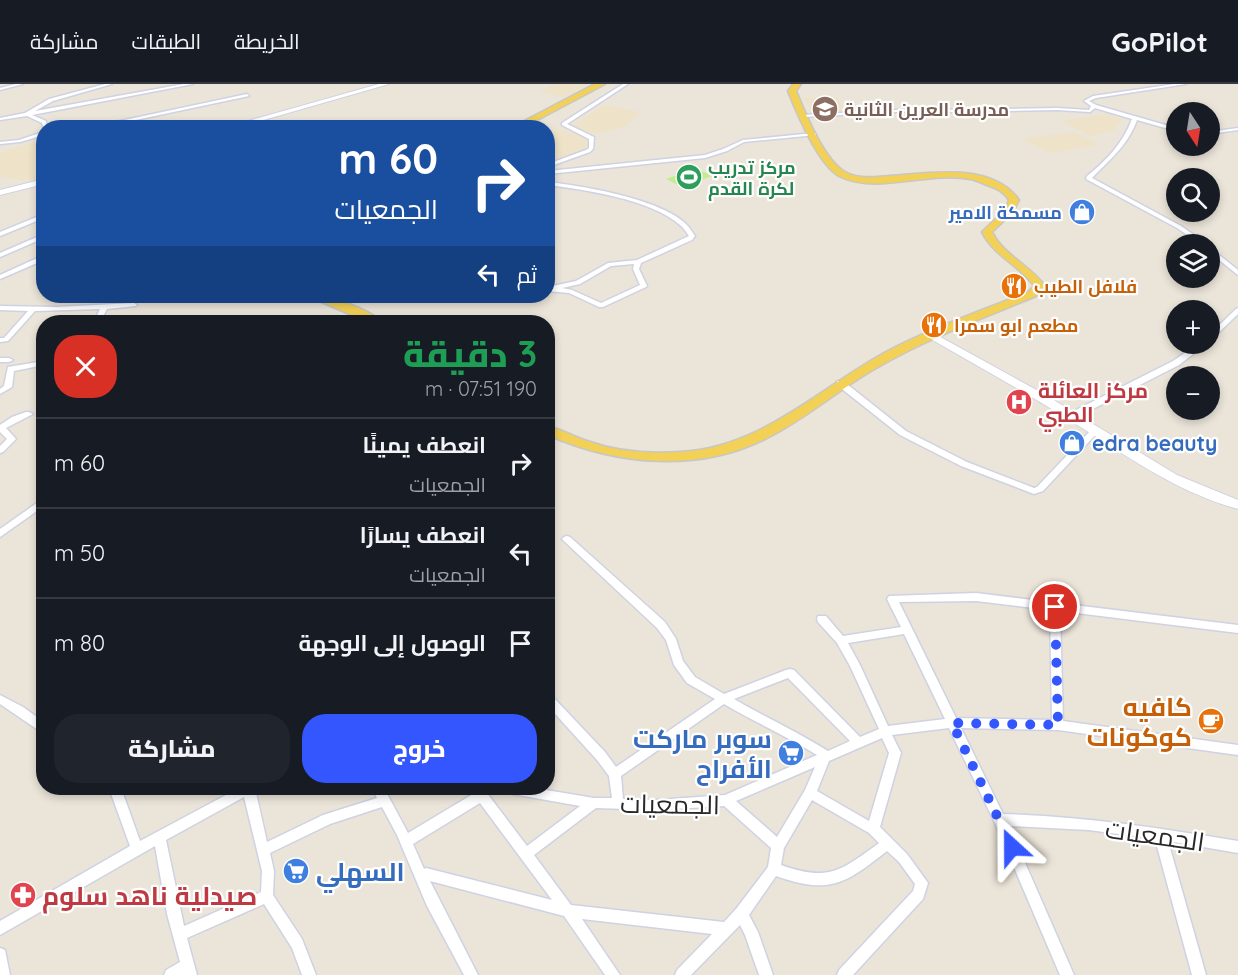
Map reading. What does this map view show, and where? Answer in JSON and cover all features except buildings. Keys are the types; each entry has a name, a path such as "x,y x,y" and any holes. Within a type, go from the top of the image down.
{"main road":[{"path":"531,120 601,84"},
{"path":"555,433 592,447 631,455 696,456 734,447 762,436 840,383 876,362 1032,294 1040,286 1036,279 1005,255 987,232 1010,210 1014,200 1011,195 995,183 971,177 933,175 866,181 852,179 836,171 793,96 792,91 797,84"},
{"path":"334,303 360,315"}],"street":[{"path":"0,89 21,84"},
{"path":"27,114 51,100 110,84"},
{"path":"0,120 191,84"},
{"path":"255,120 386,84"},
{"path":"267,120 397,84"},
{"path":"555,163 591,148 592,138 564,124 626,84"},
{"path":"1166,127 1094,106 1086,101 1095,97 1184,84"},
{"path":"127,120 247,95"},
{"path":"803,117 915,110 1057,109 1090,111 1094,106"},
{"path":"27,114 40,120"},
{"path":"1135,118 1130,136 1112,159 1089,179 1189,234"},
{"path":"1220,131 1238,129"},
{"path":"555,172 705,156 743,141 814,134"},
{"path":"0,151 15,142 36,135"},
{"path":"0,143 15,142"},
{"path":"0,191 36,181"},
{"path":"555,185 587,189 640,203 668,216 691,232 690,239 638,262 610,264 578,283 555,288"},
{"path":"0,234 36,219"},
{"path":"0,255 36,239"},
{"path":"1220,258 1238,273"},
{"path":"0,277 36,261"},
{"path":"555,289 570,291 601,306 644,286 636,269 638,262"},
{"path":"0,308 33,310 105,307 114,304 134,305"},
{"path":"101,315 105,307"},
{"path":"0,340 6,340 33,310"},
{"path":"1220,328 1238,310"},
{"path":"933,336 1070,415 1167,477 1203,494 1238,505"},
{"path":"1070,415 1176,363 1188,354"},
{"path":"0,360 9,360"},
{"path":"0,392 8,387 11,369 36,364"},
{"path":"840,383 903,434 964,465 1034,491 1040,489 1095,431"},
{"path":"0,450 12,439 1,428 29,414"},
{"path":"0,534 36,507"},
{"path":"567,539 661,625 671,639 678,662 691,681 826,755"},
{"path":"1067,975 1000,820 892,599 976,597 1238,628"},
{"path":"1055,607 1058,725"},
{"path":"822,619 841,640 895,753 873,829"},
{"path":"841,640 906,630"},
{"path":"615,774 723,699 790,673 858,742"},
{"path":"0,699 36,723"},
{"path":"555,707 615,774 618,802"},
{"path":"726,800 886,731 952,723 1058,725 1238,750"},
{"path":"682,975 741,914 774,869 778,846 810,793 826,755"},
{"path":"810,793 873,829 903,858 922,884 918,896 844,975"},
{"path":"118,795 137,849"},
{"path":"0,928 159,837 225,795"},
{"path":"251,795 268,871 267,896 297,944 309,975"},
{"path":"381,795 471,975"},
{"path":"405,842 473,795"},
{"path":"482,795 613,975"},
{"name":"الجمعيات","path":"547,795 594,803 657,805 726,800 778,846"},
{"path":"264,850 327,819 384,801"},
{"path":"526,854 594,803"},
{"name":"الجمعيات","path":"1000,820 1042,820 1238,846"},
{"path":"1161,834 1199,975"},
{"path":"159,837 188,971 171,975"},
{"path":"774,869 796,877 821,881 839,875 888,843"},
{"path":"421,877 426,874 568,911 726,929"},
{"path":"179,935 267,896"},
{"path":"741,914 751,932 766,975"},
{"path":"0,955 3,975"}],"shaded area":[{"path":"553,84 589,84 564,97 540,93"},
{"path":"803,98 837,98 847,112 815,114"},
{"path":"603,105 641,112 625,127 594,134 572,126"},
{"path":"1108,114 1121,119 1114,130 1090,136 1062,121"},
{"path":"559,129 587,138 585,149 555,160 555,131"},
{"path":"1074,132 1100,145 1050,153 1022,139"},
{"path":"36,141 36,178 28,181 0,177 0,153"}],"green space":[{"name":"مركز تدريب لكرة القدم","path":"696,168 712,176 682,187 666,179"}],"place":[{"name":"مدرسة العرين الثانية","path":"825,109"},
{"name":"مركز تدريب لكرة القدم","path":"689,177"},
{"name":"مسمكة الامير","path":"1082,212"},
{"name":"فلافل الطيب","path":"1014,286"},
{"name":"مطعم ابو سمرا","path":"934,325"},
{"name":"مركز العائلة الطبي","path":"1019,402"},
{"name":"edra beauty","path":"1072,443"},
{"name":"كافيه كوكونات","path":"1211,721"},
{"name":"سوبر ماركت الأفراح","path":"791,753"},
{"name":"السهلي","path":"296,871"},
{"name":"صيدلية ناهد سلوم","path":"23,895"}],"route":[{"path":"1012,847 952,723 1058,725 1055,607"}]}
